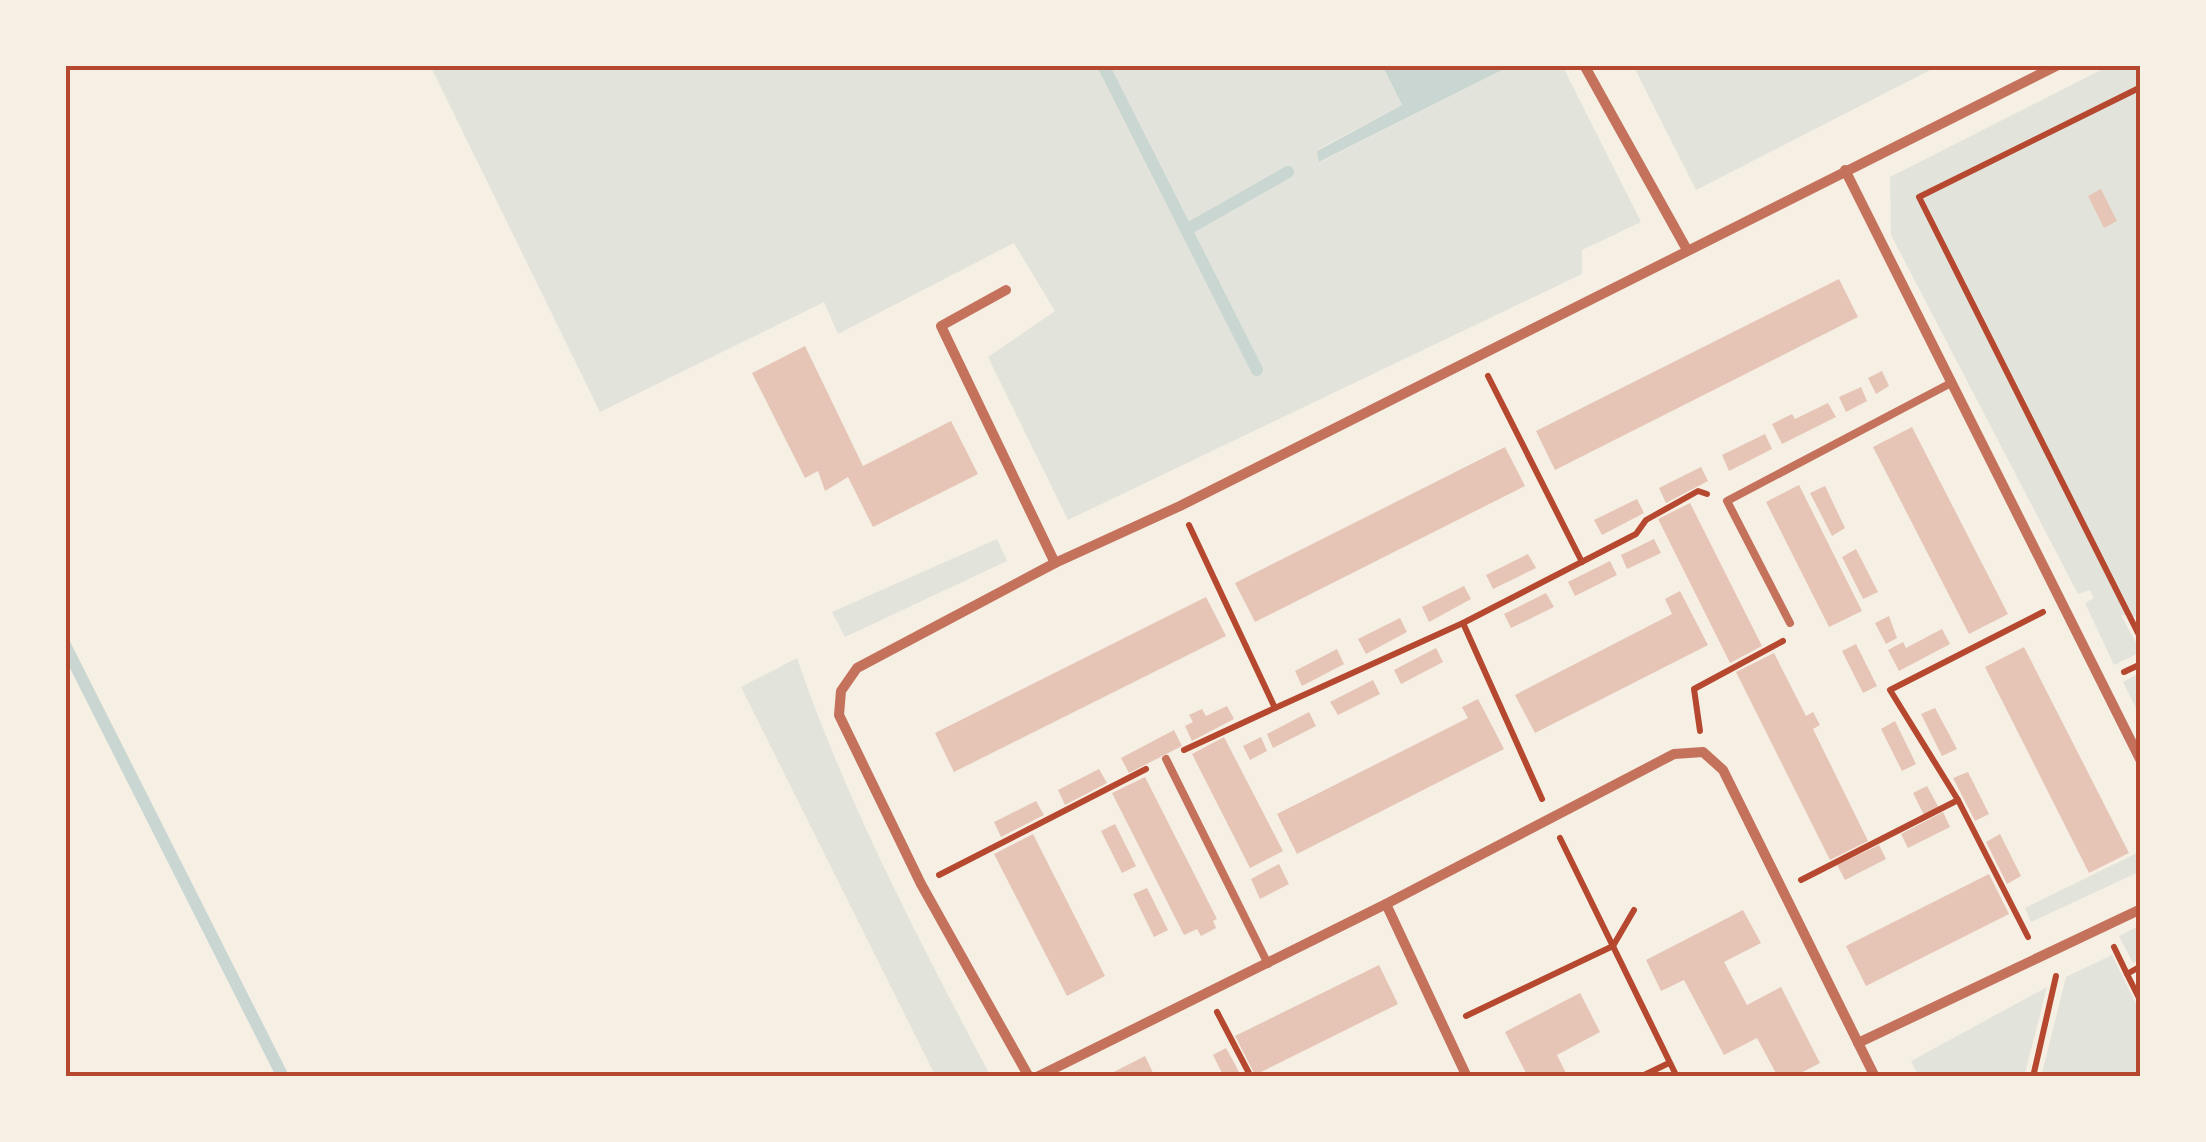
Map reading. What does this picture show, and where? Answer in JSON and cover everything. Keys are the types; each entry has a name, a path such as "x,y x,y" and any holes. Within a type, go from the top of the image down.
{"street":[{"path":"1584,65 1686,248"},
{"path":"1028,1077 921,884 838,715 840,690 857,668 1055,563 1180,506 1686,248 2058,65"},
{"path":"1846,170 2141,761"},
{"path":"1006,290 942,326 1055,563"},
{"path":"1037,1077 1268,964 1674,754 1703,752 1722,770 1875,1077"},
{"path":"1386,904 1467,1077"},
{"path":"1858,1043 2141,909"}],"lane":[{"path":"1790,622 1727,501 1951,383"},
{"path":"1166,759 1268,964"}],"path":[{"path":"2141,87 1919,197 2141,638"},
{"path":"1478,354 1582,562"},
{"path":"921,884 1166,759 1463,624 1636,534 1646,520 1698,491 1727,501"},
{"path":"1180,506 1275,708"},
{"path":"2038,959 1958,800 1890,690 2061,603"},
{"path":"1703,752 1694,689 1794,634 1790,622"},
{"path":"1463,624 1550,818 1676,1077"},
{"path":"1782,890 1958,800"},
{"path":"1442,1028 1613,946 1634,910"},
{"path":"2108,926 2141,1002"},
{"path":"2100,953 2114,947"},
{"path":"2127,974 2141,966"},
{"path":"2033,1077 2058,970"},
{"path":"1207,993 1251,1077"},
{"path":"1640,1077 1670,1062"}],"shaded area":[{"path":"430,65 1382,65 1402,105 1317,150 1320,162 1512,65 1562,65 1641,222 1582,250 1582,274 1068,520 988,357 1055,311 1014,243 838,334 824,302 600,412"},
{"path":"1382,65 1512,65 1319,162 1317,151 1402,105"},
{"path":"1633,65 1940,65 1696,190"},
{"path":"2111,65 2141,65 2141,622 2138,617 2121,615 2141,652 2114,665 2085,603 2094,598 2090,590 2078,594 1891,235 1890,177"},
{"path":"997,539 1007,561 845,637 832,612"},
{"path":"797,658 861,819 991,1077 936,1077 741,687"},
{"path":"2141,672 2141,718 2123,682"},
{"path":"2141,851 2141,871 2031,922 2025,908"},
{"path":"2141,925 2141,959 2133,963 2119,936"},
{"path":"2112,955 2141,1014 2141,1077 2041,1077 2066,977"},
{"path":"2047,987 2024,1077 1919,1077 1911,1061"}],"building":[{"path":"2101,189 2117,221 2104,228 2088,196"},
{"path":"1839,279 1858,317 1555,470 1536,431"},
{"path":"805,346 863,466 951,421 978,474 873,527 848,477 825,491 818,471 805,478 752,373"},
{"path":"1882,371 1889,386 1876,394 1868,378"},
{"path":"1861,387 1867,401 1846,412 1839,397"},
{"path":"1828,403 1836,417 1782,444 1772,424 1792,414 1795,419"},
{"path":"1912,427 2008,614 1969,634 1873,447"},
{"path":"1765,434 1772,449 1729,471 1722,455"},
{"path":"1505,447 1525,486 1255,622 1235,583"},
{"path":"1701,467 1708,481 1666,503 1659,488"},
{"path":"1799,485 1862,611 1829,627 1766,502"},
{"path":"1825,486 1845,528 1832,536 1810,493"},
{"path":"1637,499 1644,513 1602,535 1594,520"},
{"path":"1690,503 1762,646 1730,663 1658,519"},
{"path":"1654,539 1661,553 1627,569 1621,555"},
{"path":"1856,549 1878,592 1863,599 1842,557"},
{"path":"1528,554 1536,568 1493,589 1486,575"},
{"path":"1610,561 1617,575 1575,596 1568,582"},
{"path":"1464,586 1471,599 1429,622 1422,607"},
{"path":"1680,591 1708,645 1535,733 1515,695 1672,614 1665,599"},
{"path":"1546,593 1554,607 1511,628 1504,614"},
{"path":"1206,597 1226,636 954,772 935,733"},
{"path":"1889,616 1897,638 1886,644 1875,623"},
{"path":"1400,618 1407,632 1366,654 1358,639"},
{"path":"1942,629 1950,644 1899,671 1888,650 1903,642 1906,648"},
{"path":"1856,644 1877,686 1863,693 1842,651"},
{"path":"2024,647 2129,853 2089,873 1985,667"},
{"path":"1436,648 1443,662 1401,684 1394,670"},
{"path":"1337,649 1344,664 1302,686 1295,671"},
{"path":"1774,653 1806,716 1813,712 1820,725 1813,729 1868,841 1830,860 1736,672"},
{"path":"1373,680 1380,694 1338,715 1330,702"},
{"path":"1478,699 1504,749 1297,854 1277,814 1468,718 1462,707"},
{"path":"1227,706 1234,719 1192,741 1185,726 1193,722 1189,715 1202,709 1206,716"},
{"path":"1935,708 1957,749 1942,756 1921,714"},
{"path":"1309,712 1316,726 1273,748 1267,734"},
{"path":"1895,721 1916,764 1902,771 1881,729"},
{"path":"1174,730 1182,746 1129,773 1121,758"},
{"path":"1224,737 1283,851 1250,868 1192,754"},
{"path":"1261,737 1267,751 1250,760 1243,746"},
{"path":"1099,769 1107,783 1065,805 1058,790"},
{"path":"1968,772 1989,814 1975,821 1953,778"},
{"path":"1145,777 1217,919 1213,921 1216,928 1201,936 1197,929 1184,935 1112,793"},
{"path":"1927,786 1939,808 1924,815 1913,793"},
{"path":"1036,801 1044,815 1001,837 994,822"},
{"path":"1943,812 1950,827 1908,848 1901,834"},
{"path":"1115,824 1136,866 1122,873 1101,831"},
{"path":"1033,834 1105,976 1067,996 994,854"},
{"path":"2000,834 2021,876 2007,884 1986,842"},
{"path":"1879,845 1886,859 1845,880 1837,865"},
{"path":"1279,864 1289,884 1260,899 1251,879"},
{"path":"1989,874 2009,914 1866,986 1846,946"},
{"path":"1147,888 1168,930 1154,937 1133,894"},
{"path":"1743,910 1761,943 1724,962 1747,1005 1781,987 1820,1063 1793,1077 1778,1077 1757,1038 1724,1055 1684,980 1661,991 1646,960"},
{"path":"1379,965 1398,1004 1255,1075 1235,1036"},
{"path":"1580,993 1600,1032 1557,1055 1568,1077 1528,1077 1505,1032"},
{"path":"1226,1048 1241,1077 1224,1077 1213,1055"},
{"path":"1145,1056 1155,1077 1104,1077"}],"waterway":[{"path":"1103,65 1257,370"},
{"path":"1186,230 1288,172"},
{"path":"65,645 283,1077"}]}
